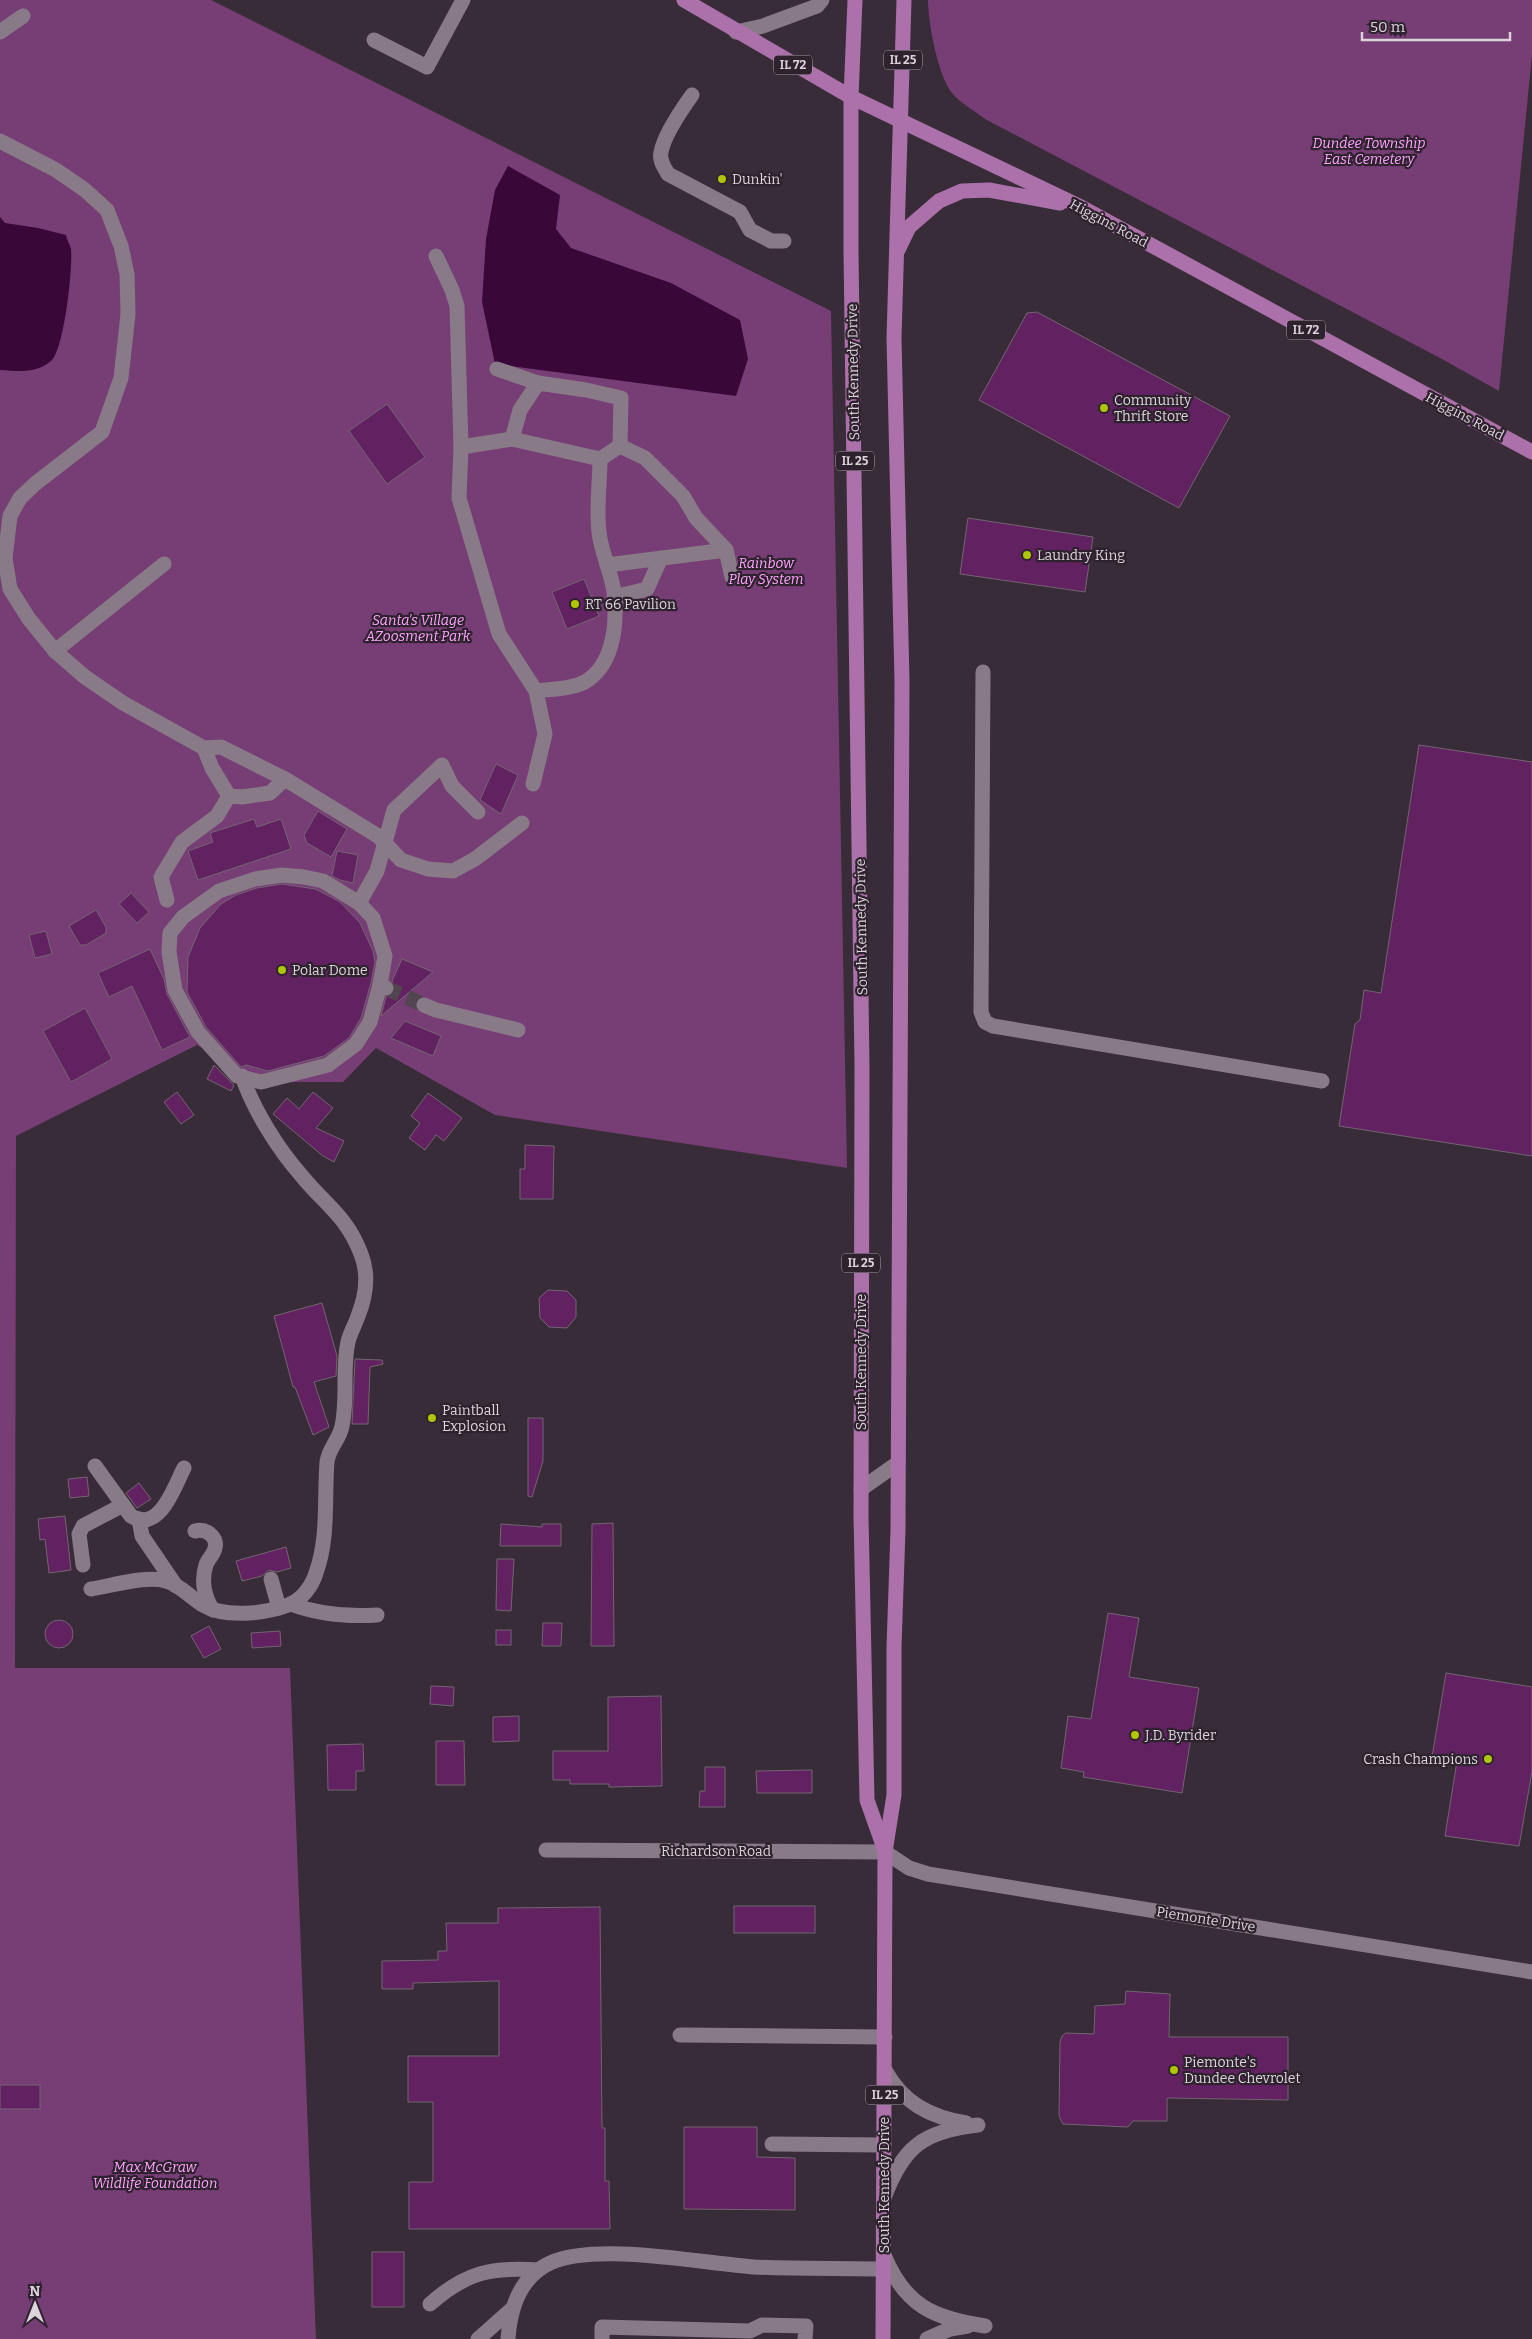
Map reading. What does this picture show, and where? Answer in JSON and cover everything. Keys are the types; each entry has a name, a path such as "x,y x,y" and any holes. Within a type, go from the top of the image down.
{"main road":[{"name":"Higgins Road","path":"684,0 736,32 851,97 1081,207 1532,452"},
{"name":"South Kennedy Drive","path":"855,0 851,97 851,251 862,1067 860,1489 867,1800 885,1852"},
{"name":"South Kennedy Drive","path":"883,2339 885,1852 894,1795 898,1462 902,681 894,338 904,0"},
{"path":"895,256 909,227 939,201 962,191 990,190 1081,207"}],"street":[{"path":"374,40 427,67 463,0"},
{"path":"736,32 817,6 822,0"},
{"path":"0,32 23,16"},
{"path":"692,95 678,115 660,152 662,163 668,174 740,212 750,230 771,241 784,241"},
{"path":"0,141 56,170 85,190 107,210 121,246 127,274 128,314 122,378 102,432 36,483 20,498 10,516 5,558 10,589 29,619 55,651 85,677 123,703 204,748 221,747 285,778 378,836 401,860 428,869 453,871 475,858 522,823"},
{"path":"436,256 449,282 457,306 461,447 458,498 499,634 536,691 546,734 533,784"},
{"path":"497,369 538,383 586,390 621,398 620,446"},
{"path":"512,439 520,410 538,383"},
{"path":"461,447 512,439 600,459 620,446"},
{"path":"620,446 645,458 683,496 696,518 726,550 732,576"},
{"path":"536,691 564,688 588,680 603,666 611,645 615,612 614,596 599,532 600,459"},
{"path":"607,565 726,550"},
{"path":"614,596 647,589 662,558"},
{"path":"55,651 164,564"},
{"path":"983,672 981,1012 985,1022 993,1026 1322,1081"},
{"path":"204,748 212,768 229,796"},
{"path":"359,903 377,871 394,810 442,765 452,786 478,812"},
{"path":"229,796 242,797 270,793 285,778"},
{"path":"167,900 161,877 182,842 217,816 229,796"},
{"path":"282,875 324,881 359,903 373,918 385,956 383,986 370,1022 356,1044 328,1065 261,1082 236,1076 198,1032 175,990 169,952 170,933 182,917 219,891 255,878 282,875"},
{"path":"424,1005 436,1010 518,1030"},
{"path":"91,1589 153,1580 166,1581 213,1610 236,1613 285,1606 297,1601 311,1584 319,1565 327,1508 327,1462 329,1451 343,1424 348,1342 364,1303 366,1276 362,1256 348,1226 289,1160 249,1097 242,1076"},
{"path":"860,1489 898,1462"},
{"path":"95,1466 131,1516 139,1519 150,1518 159,1513 184,1468"},
{"path":"83,1564 79,1534 83,1526 124,1505"},
{"path":"139,1519 142,1536 176,1586"},
{"path":"195,1531 203,1530 210,1534 216,1544 206,1564 204,1582 205,1592 213,1610"},
{"path":"271,1579 285,1606"},
{"path":"285,1606 336,1616 377,1615"},
{"name":"Richardson Road","path":"546,1850 885,1852"},
{"name":"Piemonte Drive","path":"885,1852 909,1868 928,1874 1532,1972"},
{"path":"680,2035 885,2037"},
{"path":"884,2198 898,2165 920,2142 941,2132 978,2124 946,2120 914,2105 898,2090 885,2070"},
{"path":"772,2144 884,2145"},
{"path":"508,2339 513,2308 522,2287 538,2270 566,2258 585,2255 630,2255 754,2266 884,2262 901,2287 916,2303 941,2316 985,2326 950,2329 927,2339"},
{"path":"430,2304 448,2288 471,2275 499,2270 538,2270"},
{"path":"478,2339 513,2308"},
{"path":"602,2339 602,2327 651,2334 750,2335 762,2325 806,2326 806,2339"}],"green space":[{"name":"Santa's Village AZoosment Park","path":"0,0 211,0 831,311 847,1168 495,1115 376,1048 343,1082 257,1082 197,1045 16,1136 15,1668 290,1668 316,2339 0,2339"},
{"name":"Dundee Township East Cemetery","path":"928,0 1532,0 1532,54 1499,391 1442,359 985,119 959,100 947,85 938,62"}],"shaded area":[{"path":"508,166 560,195 556,229 571,248 671,283 740,320 748,359 736,396 495,364 482,302 486,239 495,190"},
{"path":"0,217 5,223 66,235 71,249 67,308 60,342 56,354 51,361 33,370 0,370"}],"building":[{"name":"Community Thrift Store","path":"1037,312 1230,416 1179,508 979,400 1027,313"},
{"path":"387,404 425,457 387,484 349,431"},
{"name":"Laundry King","path":"968,518 1093,537 1085,592 960,574"},
{"name":"RT 66 Pavilion","path":"584,579 599,616 567,629 552,592"},
{"path":"1419,745 1532,762 1532,1156 1339,1126 1355,1024 1360,1020 1364,990 1381,993"},
{"path":"496,764 518,775 501,814 480,800"},
{"path":"318,811 347,829 331,857 307,843 304,835"},
{"path":"254,819 257,827 281,819 291,849 198,880 188,851 213,842 210,833"},
{"path":"337,851 358,855 353,883 332,876"},
{"name":"Polar Dome","path":"282,884 315,889 329,896 340,902 360,923 373,951 375,962 371,983 361,1018 349,1038 324,1056 268,1071 246,1065 241,1067 206,1027 187,992 188,957 200,928 221,904 236,895 257,888"},
{"path":"131,893 149,912 137,923 119,904"},
{"path":"96,910 106,927 106,933 86,945 80,945 69,926"},
{"path":"46,931 52,954 35,958 29,935"},
{"path":"150,949 164,979 167,994 190,1037 162,1050 132,986 109,997 98,973"},
{"path":"402,959 433,972 381,1016 386,997 395,992 392,981"},
{"path":"85,1008 112,1059 71,1082 43,1031"},
{"path":"405,1021 441,1036 433,1056 391,1038"},
{"path":"214,1065 234,1085 231,1091 207,1079"},
{"path":"177,1092 194,1115 181,1124 164,1102"},
{"path":"313,1092 333,1108 316,1128 344,1141 334,1162 323,1156 273,1114 287,1098 299,1109"},
{"path":"428,1093 462,1118 444,1141 436,1135 425,1150 409,1138 420,1123 411,1116"},
{"path":"525,1145 554,1146 553,1199 520,1199 520,1169 525,1169"},
{"path":"548,1290 567,1291 576,1300 576,1317 567,1328 549,1327 540,1318 539,1298"},
{"path":"322,1303 337,1356 336,1376 314,1382 329,1427 313,1435 295,1387 293,1387 274,1316"},
{"path":"355,1359 382,1360 383,1364 370,1367 368,1424 352,1424"},
{"path":"528,1418 543,1418 543,1461 532,1497 528,1496"},
{"path":"87,1477 89,1496 70,1498 68,1479"},
{"path":"139,1483 151,1499 137,1508 126,1493"},
{"path":"65,1516 71,1570 49,1573 45,1539 40,1540 38,1519"},
{"path":"613,1523 614,1646 591,1646 592,1524"},
{"path":"501,1524 542,1527 542,1524 561,1524 561,1546 500,1546"},
{"path":"286,1547 291,1568 277,1572 269,1570 262,1576 242,1581 236,1561"},
{"path":"497,1559 514,1559 511,1611 496,1610"},
{"name":"J.D. Byrider","path":"1108,1613 1139,1618 1129,1677 1199,1688 1182,1793 1083,1777 1084,1772 1061,1768 1068,1716 1091,1719"},
{"path":"59,1620 69,1624 73,1634 69,1644 59,1648 49,1644 45,1634 49,1624"},
{"path":"543,1623 562,1623 561,1646 542,1646"},
{"path":"209,1626 221,1649 204,1658 191,1636"},
{"path":"496,1630 511,1630 511,1645 496,1645"},
{"path":"280,1631 281,1646 252,1648 251,1633"},
{"name":"Crash Champions","path":"1446,1673 1532,1687 1532,1772 1519,1846 1445,1836 1457,1761 1432,1757"},
{"path":"431,1686 454,1687 453,1706 430,1704"},
{"path":"661,1696 662,1786 609,1787 609,1784 570,1784 570,1780 553,1780 553,1751 608,1751 608,1697"},
{"path":"519,1716 519,1741 493,1742 493,1717"},
{"path":"436,1741 464,1741 465,1785 436,1785"},
{"path":"363,1744 364,1771 356,1771 356,1790 328,1790 327,1745"},
{"path":"705,1767 725,1767 725,1807 699,1807 700,1791 705,1791"},
{"path":"812,1770 812,1793 757,1793 756,1771"},
{"path":"734,1906 815,1906 815,1933 734,1933"},
{"path":"600,1907 602,2128 605,2128 605,2181 609,2181 610,2229 409,2229 409,2182 433,2182 433,2102 408,2102 408,2056 499,2056 499,1981 413,1983 413,1989 382,1989 382,1961 438,1960 438,1951 447,1951 446,1923 498,1923 498,1908"},
{"name":"Piemonte's Dundee Chevrolet","path":"1126,1991 1170,1994 1169,2037 1288,2037 1288,2100 1167,2098 1167,2121 1133,2121 1128,2127 1063,2124 1059,2116 1060,2042 1062,2036 1066,2033 1094,2034 1095,2006 1125,2004"},
{"path":"0,2085 40,2085 40,2109 0,2109"},
{"path":"684,2127 757,2127 757,2157 795,2158 795,2210 684,2209"},
{"path":"372,2252 404,2252 404,2307 372,2307"}],"tunnel":[{"path":"386,988 424,1005"}],"place":[{"name":"Dunkin'","path":"722,179"},
{"name":"Community Thrift Store","path":"1104,408"},
{"name":"Laundry King","path":"1027,555"},
{"name":"RT 66 Pavilion","path":"575,604"},
{"name":"Polar Dome","path":"282,970"},
{"name":"Paintball Explosion","path":"432,1418"},
{"name":"J.D. Byrider","path":"1135,1735"},
{"name":"Crash Champions","path":"1488,1759"},
{"name":"Piemonte's Dundee Chevrolet","path":"1174,2070"}],"park label":[{"name":"Rainbow Play System","path":"766,572"},
{"name":"Max McGraw Wildlife Foundation","path":"155,2176"}]}
